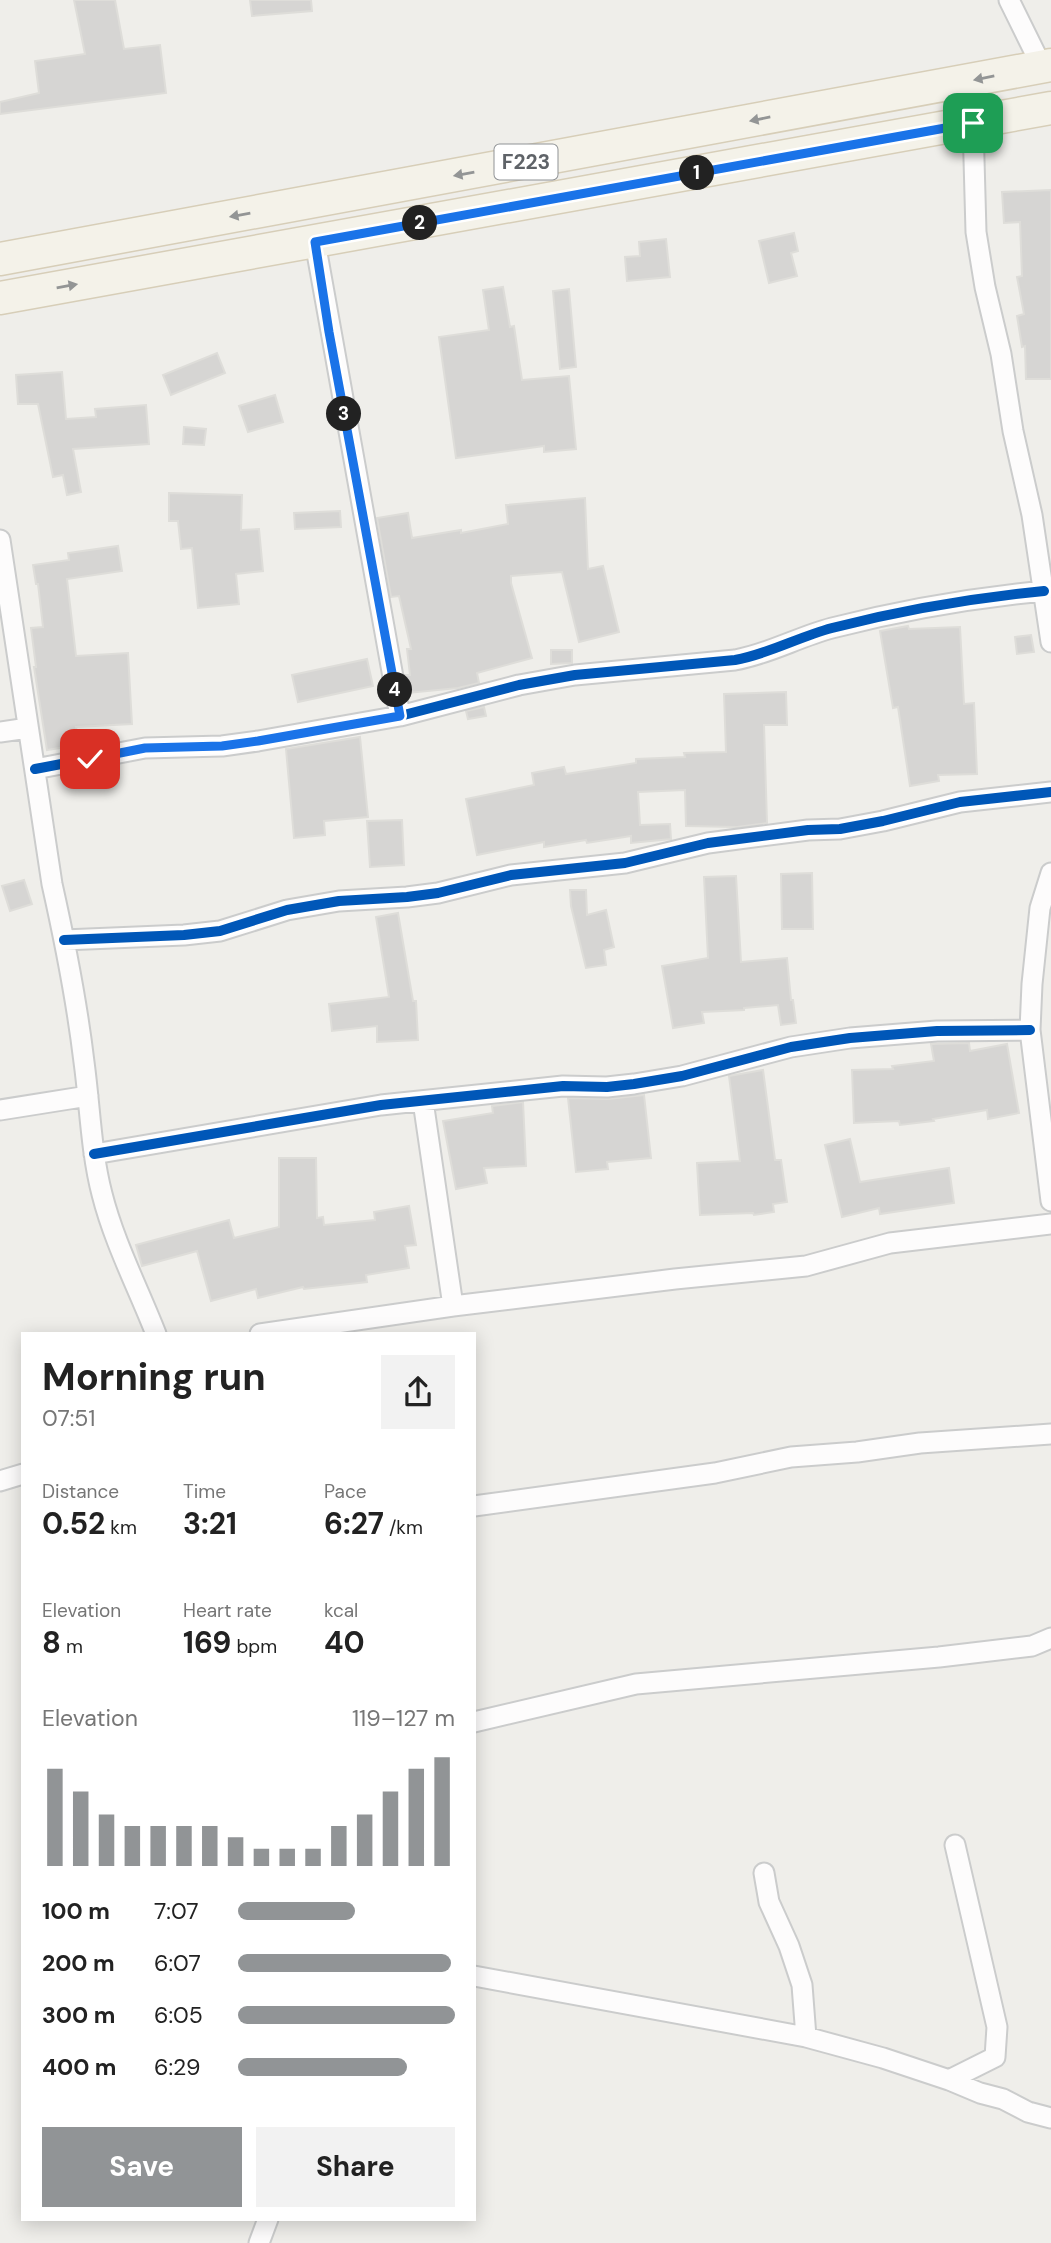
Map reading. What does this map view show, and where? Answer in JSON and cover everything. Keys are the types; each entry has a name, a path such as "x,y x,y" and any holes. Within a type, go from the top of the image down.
{"main road":[{"name":"F223","path":"0,259 1046,66"},
{"name":"F223","path":"0,298 1051,107"}],"street":[{"path":"1009,0 1046,66"},
{"path":"973,123 976,232 985,287 1001,354 1013,431 1032,515 1051,642"},
{"path":"315,242 329,332 400,716"},
{"path":"0,540 52,884 84,1059 94,1154 102,1195 119,1247 155,1332"},
{"path":"35,769 145,748 222,746 258,741 400,716 519,685 575,675 758,656 829,629 979,598 1045,591"},
{"path":"0,732 28,728"},
{"path":"64,940 220,931 287,910 339,901 438,893 511,875 625,863 708,843 808,830 840,829 960,802 1051,792"},
{"path":"1051,873 1040,908 1030,1030 1051,1201"},
{"path":"94,1154 381,1105 563,1086 634,1084 682,1076 791,1047 850,1038 937,1031 1030,1030"},
{"path":"0,1111 88,1096"},
{"path":"423,1101 453,1306"},
{"path":"274,1332 453,1306 676,1279 756,1273 806,1266 890,1243 1051,1224"},
{"path":"476,1507 715,1473 791,1457 858,1452 920,1443 1051,1434"},
{"path":"0,1481 21,1475"},
{"path":"476,1722 636,1684 939,1657 1032,1646 1051,1638"},
{"path":"949,2080 995,2057 997,2028 955,1845"},
{"path":"764,1873 769,1902 789,1946 802,1985 806,2037"},
{"path":"476,1976 806,2037 883,2058 1051,2118"},
{"path":"259,2243 267,2221"}],"building":[{"path":"74,0 115,0 124,49 160,45 166,93 0,114 0,102 39,93 35,61 85,54"},
{"path":"250,0 311,0 312,11 252,16"},
{"path":"1051,190 1051,379 1026,379 1025,346 1022,347 1017,316 1024,314 1017,277 1022,276 1020,222 1004,223 1002,192"},
{"path":"794,233 798,251 791,253 797,276 769,283 759,241"},
{"path":"666,239 670,277 627,281 625,257 640,256 639,242"},
{"path":"503,287 510,327 514,326 522,380 569,376 576,449 544,452 544,446 456,458 439,337 489,330 483,290"},
{"path":"569,289 576,367 560,369 553,291"},
{"path":"217,353 225,373 171,395 163,375"},
{"path":"62,372 66,419 96,417 95,409 146,405 149,444 73,449 81,492 67,495 63,475 53,477 38,404 18,404 16,375"},
{"path":"275,395 283,422 248,432 239,406"},
{"path":"184,427 206,429 204,445 183,444"},
{"path":"169,493 242,495 241,530 259,529 263,571 236,574 239,604 198,608 192,548 181,549 178,521 169,521"},
{"path":"585,498 588,569 603,566 619,632 579,642 562,572 511,576 532,658 477,673 479,683 408,693 405,675 410,675 407,649 411,649 399,596 391,597 377,518 408,513 412,538 461,530 461,533 508,524 506,505"},
{"path":"340,511 341,527 295,529 294,513"},
{"path":"118,546 122,571 67,579 76,656 128,653 132,724 76,727 79,745 47,750 31,628 43,627 33,565 69,560 68,553"},
{"path":"908,626 909,629 960,627 964,704 974,703 977,774 938,775 939,781 910,786 898,707 893,708 880,631"},
{"path":"1031,635 1034,652 1017,654 1015,637"},
{"path":"551,650 572,650 572,663 551,664"},
{"path":"367,659 373,686 298,702 292,675"},
{"path":"786,692 787,725 764,725 767,823 737,827 686,826 685,790 638,792 640,825 670,824 671,839 631,843 631,836 544,847 544,842 477,855 466,799 534,785 532,773 564,767 566,774 636,763 636,759 685,757 684,753 726,752 724,694"},
{"path":"484,707 486,716 468,719 466,711"},
{"path":"360,737 368,817 324,821 325,835 294,838 286,749"},
{"path":"402,820 404,865 370,867 367,821"},
{"path":"812,873 813,929 782,929 781,874"},
{"path":"736,876 741,962 787,958 796,1023 781,1025 778,1005 702,1012 704,1023 673,1028 662,966 708,958 704,877"},
{"path":"24,880 32,904 10,911 2,886"},
{"path":"570,890 586,890 587,915 606,910 614,947 604,950 606,965 586,968 571,906"},
{"path":"398,913 413,1001 416,1001 418,1040 377,1042 377,1026 332,1031 329,1004 389,997 376,917"},
{"path":"969,1043 970,1051 1007,1044 1019,1113 988,1119 987,1110 900,1125 899,1121 854,1123 852,1070 893,1069 892,1066 934,1061 931,1044"},
{"path":"763,1070 775,1160 781,1160 787,1202 773,1204 774,1212 754,1215 700,1215 697,1163 740,1161 729,1076"},
{"path":"644,1095 651,1158 607,1162 608,1169 576,1172 568,1098 608,1099"},
{"path":"523,1102 526,1166 484,1168 487,1183 456,1189 443,1121 493,1113 492,1106"},
{"path":"850,1139 860,1182 949,1168 954,1203 880,1214 879,1208 842,1217 825,1145"},
{"path":"279,1158 316,1158 317,1218 323,1217 324,1225 375,1220 374,1212 409,1206 416,1245 405,1246 409,1268 366,1275 367,1282 303,1287 258,1298 256,1289 211,1301 197,1251 142,1266 136,1245 229,1220 234,1238 279,1227"}],"cycle path":[{"path":"35,769 145,748 222,746 258,741 400,716 519,685 575,675 735,660 760,654 832,628 885,616 964,601 1044,591"},
{"path":"64,940 220,931 287,910 339,901 438,893 511,875 625,863 708,843 808,830 840,829 960,802 1051,792"},
{"path":"94,1154 381,1105 563,1086 607,1087 634,1084 682,1076 791,1047 850,1038 937,1031 1030,1030"}],"route":[{"path":"90,759 145,748 222,746 400,716 329,332 315,242 973,123"}]}
